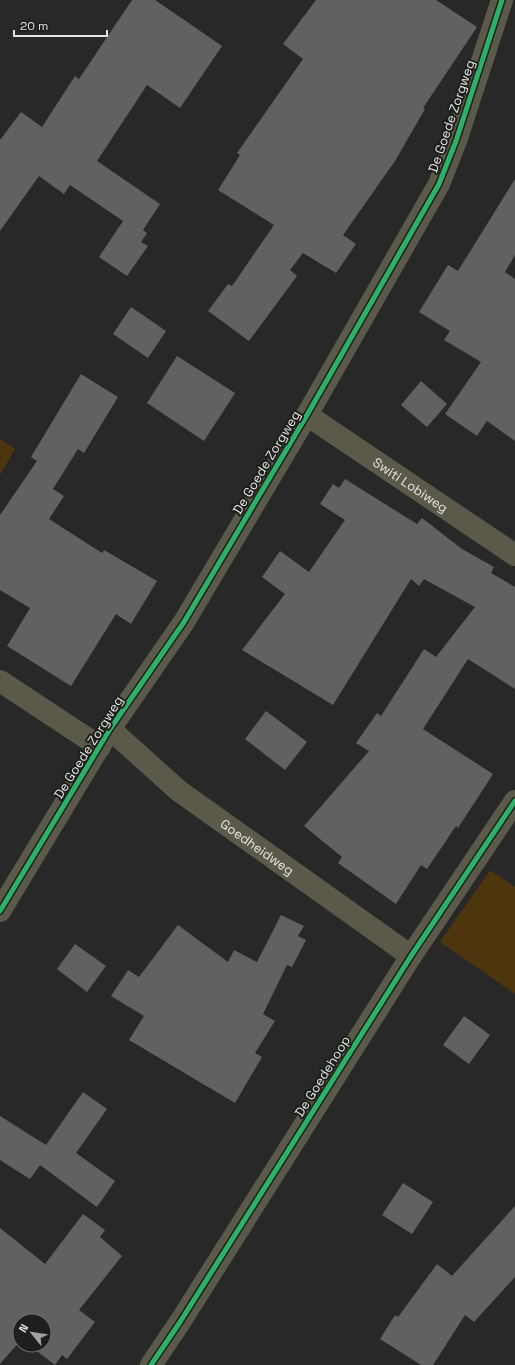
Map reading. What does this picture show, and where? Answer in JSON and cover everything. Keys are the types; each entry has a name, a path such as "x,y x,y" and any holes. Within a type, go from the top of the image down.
{"street":[{"name":"De Goede Zorgweg","path":"0,911 105,738 184,622 307,415 439,184 456,141 502,0"},
{"name":"Switi Lobiweg","path":"307,415 515,555"},
{"name":"Goedheidweg","path":"0,681 105,738 411,956"},
{"name":"De Goedehoop","path":"151,1365 411,956 515,801"}],"shaded area":[{"path":"0,439 15,449 0,475"},
{"path":"490,870 515,887 515,994 440,942"}],"building":[{"path":"132,0 155,0 222,46 180,108 147,85 97,161 160,204 143,230 147,233 141,242 148,246 127,276 99,257 123,221 70,185 64,194 39,176 0,231 0,140 21,112 42,127 75,76 79,79"},
{"path":"316,0 436,0 477,27 423,108 425,109 395,161 343,235 356,244 336,273 303,253 290,270 297,276 249,341 208,311 228,284 232,286 274,225 218,190 240,155 237,153 303,59 283,44"},
{"path":"515,179 515,255 505,272 515,279 515,441 487,421 477,436 445,414 481,362 444,340 450,331 419,312 448,265 458,271"},
{"path":"131,307 166,331 148,358 113,334"},
{"path":"177,356 235,393 204,441 147,403"},
{"path":"81,374 118,397 84,453 78,449 53,489 64,496 49,519 102,553 104,550 157,581 131,624 116,614 71,686 7,646 30,608 0,590 0,515 37,461 31,457"},
{"path":"421,381 447,404 427,427 401,405"},
{"path":"345,479 417,524 422,518 462,549 494,567 491,573 515,587 515,689 468,659 423,729 493,774 458,828 456,826 427,869 421,865 396,904 338,863 342,857 304,826 369,751 356,743 377,713 381,716 424,649 436,657 475,607 424,579 419,586 411,579 333,705 242,650 285,594 262,577 280,551 309,572 345,520 320,504 333,484 339,488"},
{"path":"266,711 307,742 285,770 245,739"},
{"path":"281,915 304,926 298,936 306,940 292,967 287,965 263,1014 275,1021 255,1053 262,1057 235,1103 129,1040 144,1016 111,996 128,970 139,977 178,925 228,962 234,950 257,962"},
{"path":"75,944 106,966 87,992 57,969"},
{"path":"464,1016 490,1035 469,1064 443,1045"},
{"path":"83,1092 107,1109 76,1153 115,1181 97,1207 40,1165 30,1179 0,1160 0,1116 46,1145"},
{"path":"403,1183 433,1202 412,1234 382,1215"},
{"path":"515,1206 515,1277 474,1322 465,1315 433,1365 421,1365 380,1339 395,1315 398,1317 437,1264 452,1276"},
{"path":"83,1214 105,1230 100,1237 122,1256 79,1310 95,1322 67,1359 62,1355 55,1365 39,1353 52,1353 52,1313 12,1313 12,1350 0,1364 0,1228 45,1264"}],"cycle path":[{"path":"0,911 110,729 184,622 307,415 439,184 456,141 502,0"},
{"path":"151,1365 180,1322 411,956 515,801"}]}
